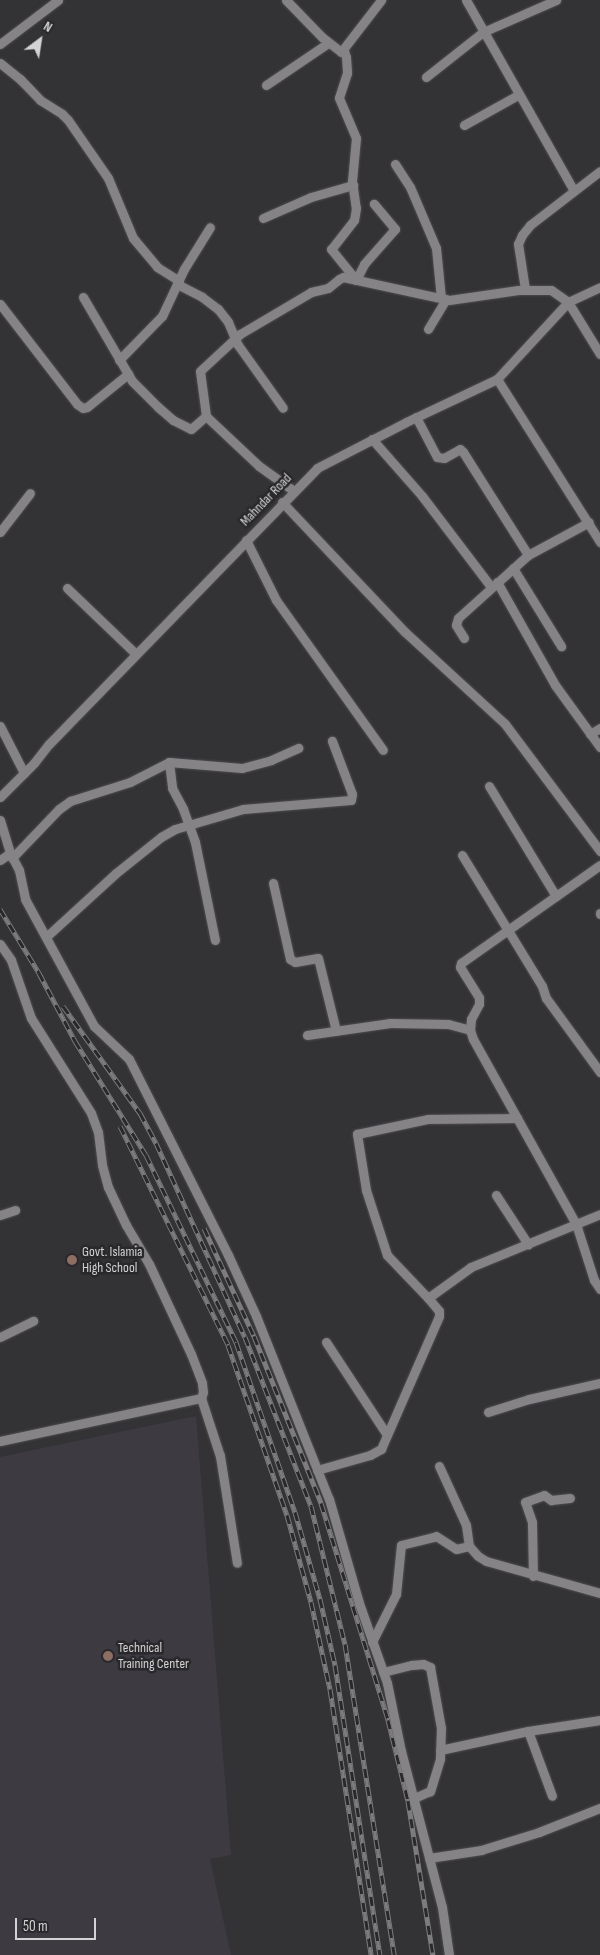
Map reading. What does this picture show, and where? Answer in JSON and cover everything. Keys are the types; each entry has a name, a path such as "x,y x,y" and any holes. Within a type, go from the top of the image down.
{"street":[{"path":"0,44 58,0"},
{"path":"286,0 328,43 341,52 344,51"},
{"path":"344,51 381,0"},
{"path":"466,0 574,191"},
{"path":"426,77 483,32 556,0"},
{"path":"266,85 328,43"},
{"path":"344,51 346,73 339,98 356,138 353,185 356,208 354,220 332,249 356,280"},
{"path":"0,63 20,79 40,100 68,120 108,178 133,238 143,254 178,283 212,303 228,322 235,339 284,408"},
{"path":"464,126 518,95"},
{"path":"395,164 410,187 436,248 443,299 428,329"},
{"path":"525,289 518,244 519,239 530,225 600,171"},
{"path":"263,218 311,197 353,185"},
{"path":"356,280 364,264 395,229 374,204"},
{"path":"118,360 162,316 178,283 210,227"},
{"path":"294,491 259,466 206,416 200,371 235,339 311,292 328,288 339,279 356,280 443,299 525,289 551,290 568,302 600,354"},
{"name":"Mahndar Road","path":"0,797 282,502 317,468 416,416 497,379 568,302 600,287"},
{"path":"83,297 118,360 138,388 173,420 191,428 206,416"},
{"path":"0,304 83,408 87,407 128,374"},
{"path":"497,379 600,542"},
{"path":"416,416 439,458 444,458 460,449 528,555"},
{"path":"372,439 422,496 494,585 555,685 600,747"},
{"path":"0,532 30,493"},
{"path":"282,502 405,632 505,724 599,849"},
{"path":"464,638 456,625 458,618 528,555 589,522"},
{"path":"246,540 276,600 383,750"},
{"path":"513,568 561,646"},
{"path":"67,588 136,654"},
{"path":"0,726 24,773"},
{"path":"590,734 600,728"},
{"path":"46,937 100,887 161,837 188,824 243,809 351,800 352,794 332,741"},
{"path":"0,860 11,855 70,801 130,782 169,762 242,768 271,760 298,748"},
{"path":"169,762 172,788 195,842 215,940"},
{"path":"489,786 556,896"},
{"path":"0,820 11,855 19,870 25,899 94,1026 129,1059 228,1255 256,1316 329,1499 372,1642 383,1672 442,1907 449,1955"},
{"path":"462,856 542,986 546,998 600,1072"},
{"path":"600,865 460,963 479,998 479,1004 471,1018 470,1030 576,1224 594,1280 600,1289"},
{"path":"273,882 290,959 295,962 318,958 336,1031"},
{"path":"0,944 15,968 31,1018 90,1112 98,1132 102,1166 111,1194 149,1264 191,1354 202,1383 203,1392 201,1398 220,1456 237,1563"},
{"path":"307,1034 403,1023 448,1024 470,1030"},
{"path":"317,1470 375,1453 381,1449 439,1316 439,1311 428,1298 387,1255 366,1190 357,1134 428,1119 517,1118"},
{"path":"496,1195 528,1244"},
{"path":"0,1214 15,1210"},
{"path":"428,1298 471,1267 600,1214"},
{"path":"0,1336 34,1321"},
{"path":"326,1342 387,1435"},
{"path":"488,1412 529,1399 600,1383"},
{"path":"0,1441 201,1398"},
{"path":"439,1466 466,1524 469,1546 486,1561 533,1576 600,1593"},
{"path":"533,1576 534,1544 532,1522 525,1502 544,1495 551,1500 570,1498"},
{"path":"372,1642 396,1594 401,1545 436,1536 456,1549 469,1546"},
{"path":"383,1672 412,1665 423,1664 430,1667 441,1728 440,1759 430,1791 414,1798"},
{"path":"440,1750 528,1731 600,1720"},
{"path":"528,1731 552,1796"},
{"path":"430,1858 481,1850 540,1832 600,1808"}],"shaded area":[{"name":"Technical Training Center","path":"196,1416 231,1855 210,1859 231,1955 0,1955 0,1457"}],"railway":[{"path":"0,909 39,973 75,1041 146,1155 236,1342 295,1512 320,1599 335,1665 380,1955"},
{"path":"63,1006 140,1113 156,1143 245,1337 311,1506 345,1644 394,1955"},
{"path":"120,1126 228,1345 287,1515 311,1602 330,1689 371,1955"},
{"path":"204,1228 254,1336 321,1503 388,1720 408,1801 433,1955"}],"place":[{"name":"Govt. Islamia High School","path":"72,1260"},
{"name":"Technical Training Center","path":"108,1656"}]}
